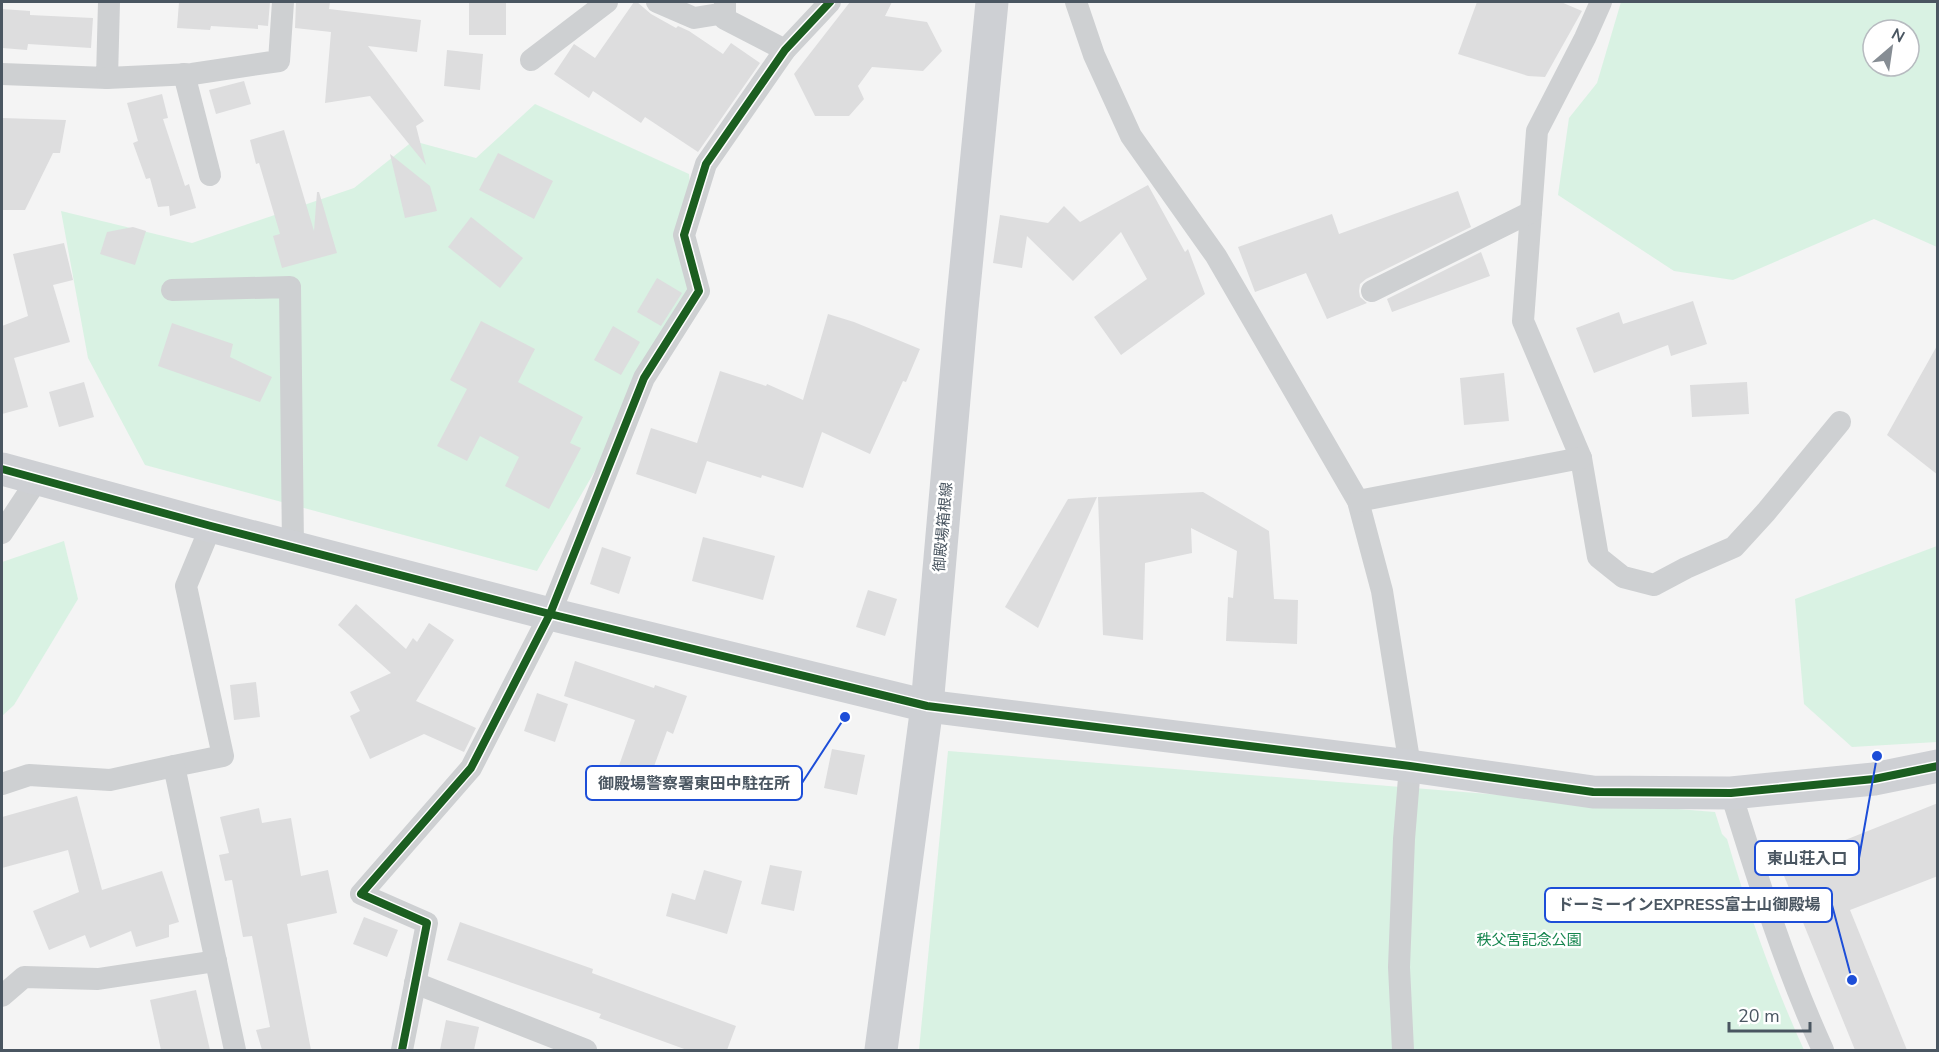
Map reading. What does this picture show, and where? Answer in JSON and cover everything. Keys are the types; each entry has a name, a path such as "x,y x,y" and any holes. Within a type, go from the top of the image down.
{"street":[{"path":"107,78 109,2"},
{"path":"2,74 107,78 184,74 279,62 283,2"},
{"path":"531,60 607,2"},
{"path":"657,2 694,18 725,7 725,19 785,51"},
{"path":"402,1050 427,923 361,894 471,768 550,614 644,378 699,291 684,235 705,164 785,51 831,2"},
{"name":"御殿場箱根線","path":"881,1050 927,706 992,2"},
{"path":"1076,2 1094,55 1131,136 1216,256 1358,501 1382,591 1410,766 1404,839 1399,967 1403,1050"},
{"path":"1601,2 1537,131 1523,321 1581,458 1598,557 1623,577 1654,585 1686,568 1734,548 1840,422"},
{"path":"184,74 210,175"},
{"path":"1372,291 1531,212"},
{"path":"172,290 290,287 293,547"},
{"path":"1358,501 1581,458"},
{"path":"2,469 550,614 927,706 1410,766 1593,792 1731,793 1874,778 1938,766"},
{"path":"2,533 37,480"},
{"path":"2,784 29,774 110,780 223,756 186,586 211,526"},
{"path":"174,766 235,1050"},
{"path":"1731,793 1800,1001 1823,1050"},
{"path":"2,996 24,977 98,980 216,961"},
{"path":"415,983 540,1042 586,1050"}],"green space":[{"path":"1621,2 1937,2 1937,247 1874,219 1733,280 1674,271 1558,195 1569,118 1597,83"},
{"path":"535,104 689,174 699,291 537,571 145,465 88,358 61,211 192,243 354,188 413,141 476,158"},
{"path":"64,541 78,599 14,705 2,716 2,562"},
{"path":"1937,546 1937,742 1852,747 1804,704 1795,599"},
{"name":"秩父宮記念公園","path":"948,751 1715,812 1722,834 1727,839 1752,919 1804,1050 919,1050"}],"building":[{"path":"179,2 270,2 268,26 258,25 258,29 211,26 210,30 177,28"},
{"path":"296,2 330,2 329,9 421,20 417,52 368,46 424,121 416,126 426,165 370,96 325,103 331,32 295,28"},
{"path":"469,2 506,2 506,35 469,35"},
{"path":"634,2 676,28 678,26 689,31 723,54 731,43 760,63 698,152 645,117 641,123 593,91 589,98 554,74 574,44 595,58"},
{"path":"850,2 892,2 885,16 927,22 942,51 923,71 872,67 858,86 864,99 849,116 815,116 794,74"},
{"path":"1477,2 1561,2 1582,11 1545,77 1528,76 1458,54"},
{"path":"2,9 30,11 30,15 93,18 91,48 28,44 27,50 2,48"},
{"path":"447,50 483,54 480,90 444,86"},
{"path":"244,81 251,104 216,114 209,90"},
{"path":"162,94 168,118 163,119 185,186 189,184 196,208 170,216 169,206 158,207 150,178 146,179 133,143 138,141 127,103"},
{"path":"2,118 66,120 60,153 53,153 25,210 2,210"},
{"path":"284,130 314,231 317,192 319,192 337,253 282,268 273,236 280,234 250,140"},
{"path":"498,153 553,181 534,219 479,190"},
{"path":"390,154 430,186 437,211 405,218"},
{"path":"1148,185 1185,252 1188,249 1205,294 1121,355 1094,317 1147,279 1121,232 1073,281 1027,236 1022,268 993,263 1000,215 1048,223 1064,206 1080,222"},
{"path":"1458,191 1471,227 1366,279 1360,284 1359,291 1360,297 1367,303 1327,319 1306,273 1255,292 1238,247 1332,214 1339,234"},
{"path":"471,217 523,258 500,288 448,247"},
{"path":"133,227 146,231 135,265 100,254 107,232"},
{"path":"64,243 73,280 53,285 70,342 14,358 28,407 2,414 2,326 28,316 13,254"},
{"path":"1481,252 1490,276 1392,312 1387,299"},
{"path":"657,278 682,293 661,326 637,312"},
{"path":"1693,301 1707,344 1671,356 1668,345 1594,373 1576,328 1619,312 1623,324"},
{"path":"828,314 920,349 870,454 822,432 803,488 707,461 696,494 636,474 651,428 697,443 720,371 766,386 767,384 803,400"},
{"path":"481,321 535,349 518,382 583,417 570,443 581,448 549,509 505,486 519,457 480,436 467,461 437,446 467,389 450,380"},
{"path":"172,323 233,344 230,357 272,377 260,402 158,366"},
{"path":"613,326 640,342 621,375 594,360"},
{"path":"1938,344 1938,475 1887,435"},
{"path":"1504,373 1509,421 1464,425 1460,378"},
{"path":"84,382 94,417 59,427 49,392"},
{"path":"1747,382 1749,414 1692,417 1690,385"},
{"path":"1203,492 1269,531 1274,599 1298,600 1297,644 1226,641 1228,597 1233,598 1237,551 1191,528 1192,553 1145,563 1143,640 1103,635 1098,497"},
{"path":"1097,497 1038,628 1005,607 1068,499"},
{"path":"703,537 775,556 763,600 692,581"},
{"path":"602,547 631,557 619,594 590,584"},
{"path":"868,590 897,599 885,636 856,627"},
{"path":"356,604 406,649 413,638 417,642 429,623 454,640 416,701 476,728 464,752 424,734 370,759 350,716 360,711 350,692 391,673 338,625"},
{"path":"575,661 654,688 655,685 687,696 673,734 667,731 646,788 615,777 635,720 564,696"},
{"path":"256,682 260,717 234,720 230,685"},
{"path":"537,693 568,704 555,742 524,731"},
{"path":"832,749 865,755 857,795 824,788"},
{"path":"77,796 102,890 162,871 179,922 169,925 169,937 136,947 131,931 90,948 85,935 49,950 33,911 79,892 68,850 2,868 2,817"},
{"path":"1938,803 1938,876 1850,910 1907,1050 1855,1050 1780,866"},
{"path":"259,808 262,823 291,818 301,876 328,870 337,913 287,924 311,1050 262,1050 256,1030 270,1027 252,936 243,937 232,880 225,881 219,855 229,853 220,817"},
{"path":"770,865 802,871 794,911 761,904"},
{"path":"704,870 742,881 727,934 666,916 672,893 695,900"},
{"path":"364,917 398,930 387,957 353,944"},
{"path":"460,922 593,969 592,973 736,1026 727,1050 687,1050 599,1018 601,1014 447,960"},
{"path":"196,990 210,1050 161,1050 150,1000"},
{"path":"446,1020 479,1027 474,1050 440,1050"}],"cycle path":[{"path":"402,1050 427,923 361,894 471,768 550,614 644,378 699,291 684,235 706,164 785,50 830,2"},
{"path":"2,469 550,614 927,706 1410,766 1593,792 1731,793 1874,779 1938,766"}],"place":[{"name":"御殿場警察署東田中駐在所","path":"845,717"},
{"name":"東山荘入口","path":"1877,756"},
{"name":"ドーミーインEXPRESS富士山御殿場","path":"1852,980"}]}
